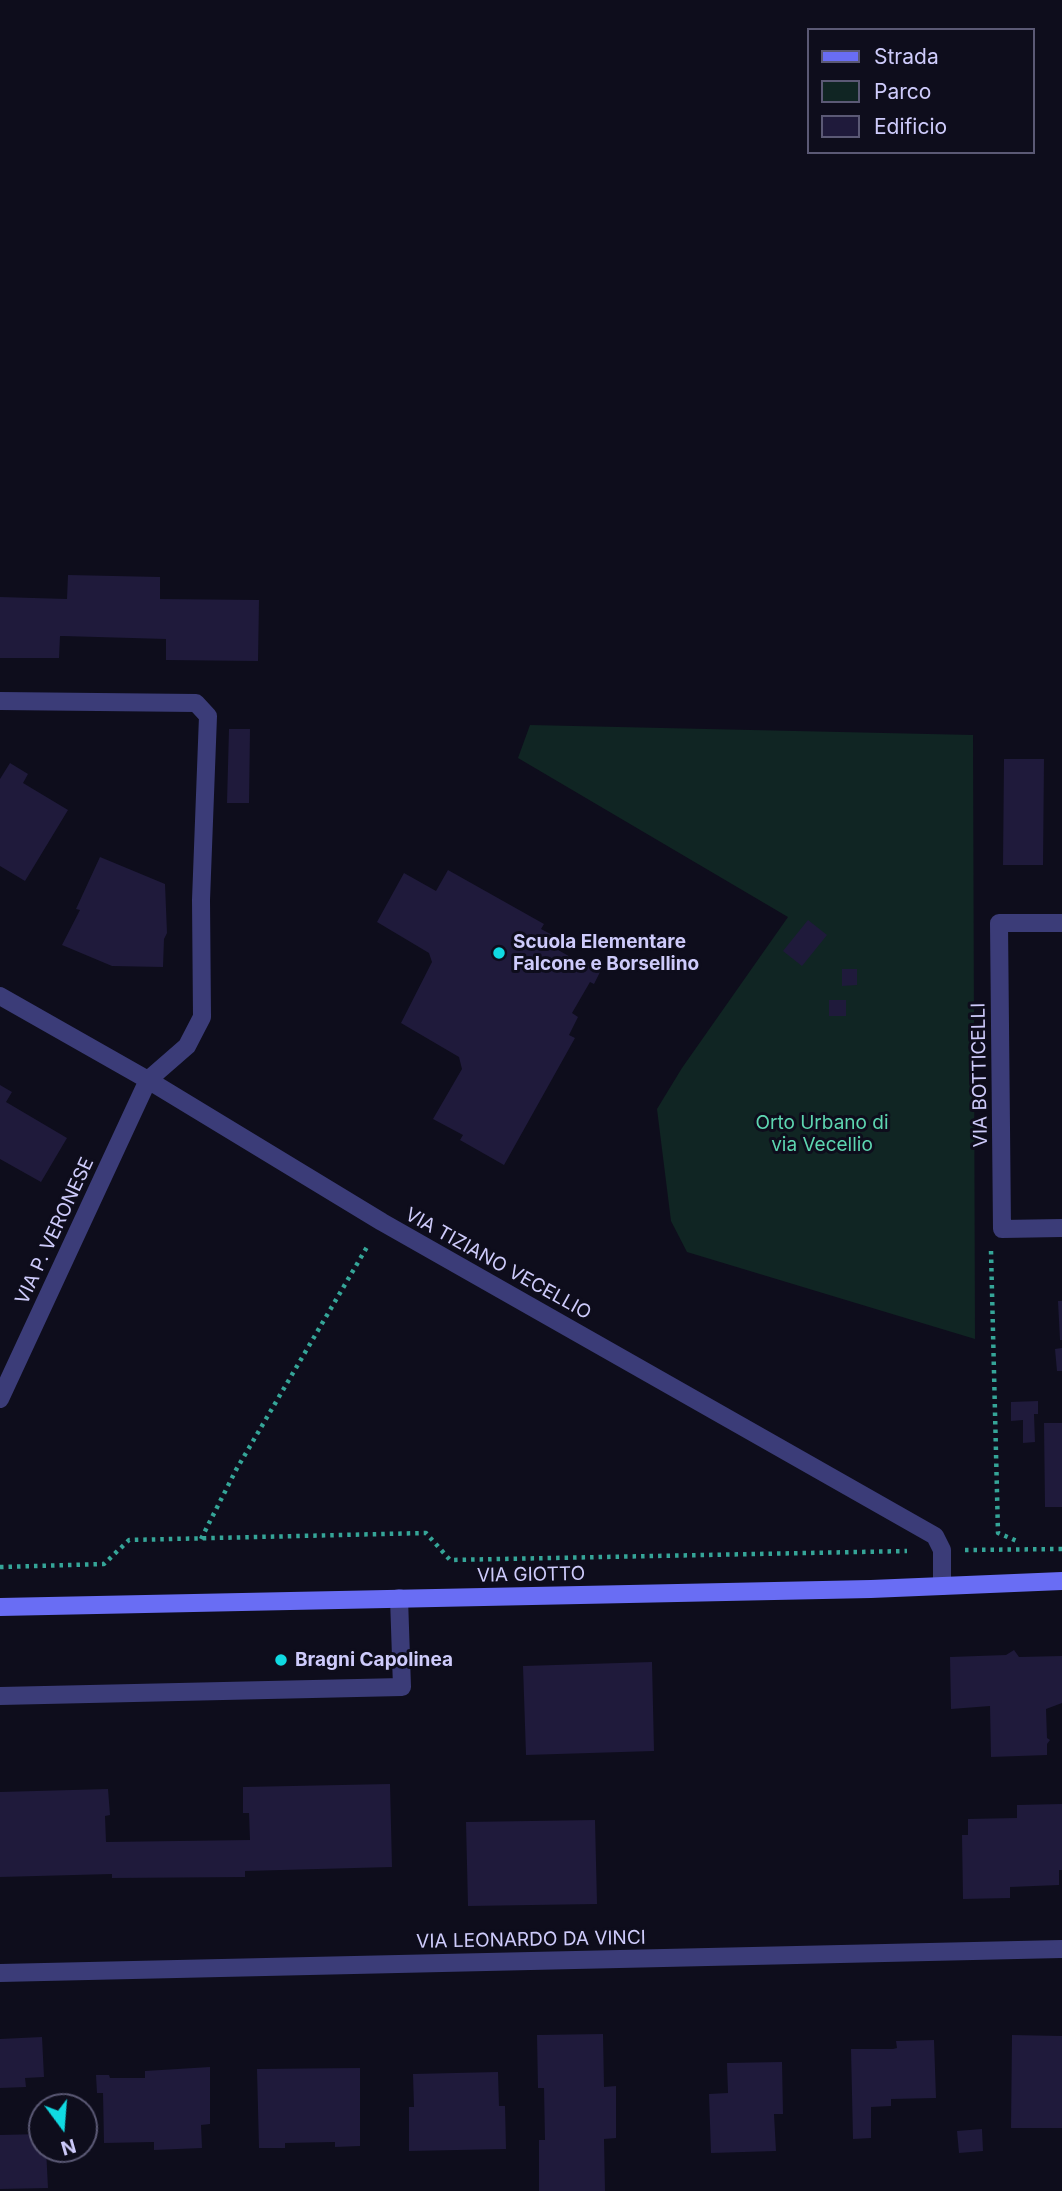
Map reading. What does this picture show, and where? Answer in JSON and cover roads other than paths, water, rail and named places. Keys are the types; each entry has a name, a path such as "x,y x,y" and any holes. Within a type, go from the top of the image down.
{"street":[{"path":"0,701 196,703 208,716 201,900 202,1017 187,1046 148,1080"},
{"name":"VIA BOTTICELLI","path":"1062,923 999,923 1002,1229 1062,1228"},
{"name":"VIA TIZIANO VECELLIO","path":"0,996 148,1080 382,1222 935,1536 942,1550 942,1586"},
{"name":"VIA P. VERONESE","path":"0,1399 148,1080"},
{"name":"VIA GIOTTO","path":"0,1607 1062,1581"},
{"path":"0,1696 402,1687 399,1598"},
{"name":"VIA LEONARDO DA VINCI","path":"0,1973 1062,1949"}],"place":[{"name":"Scuola Elementare Falcone e Borsellino","path":"499,953"},
{"name":"Bragni Capolinea","path":"281,1660"}],"park label":[{"name":"Orto Urbano di via Vecellio","path":"822,1134"}]}
